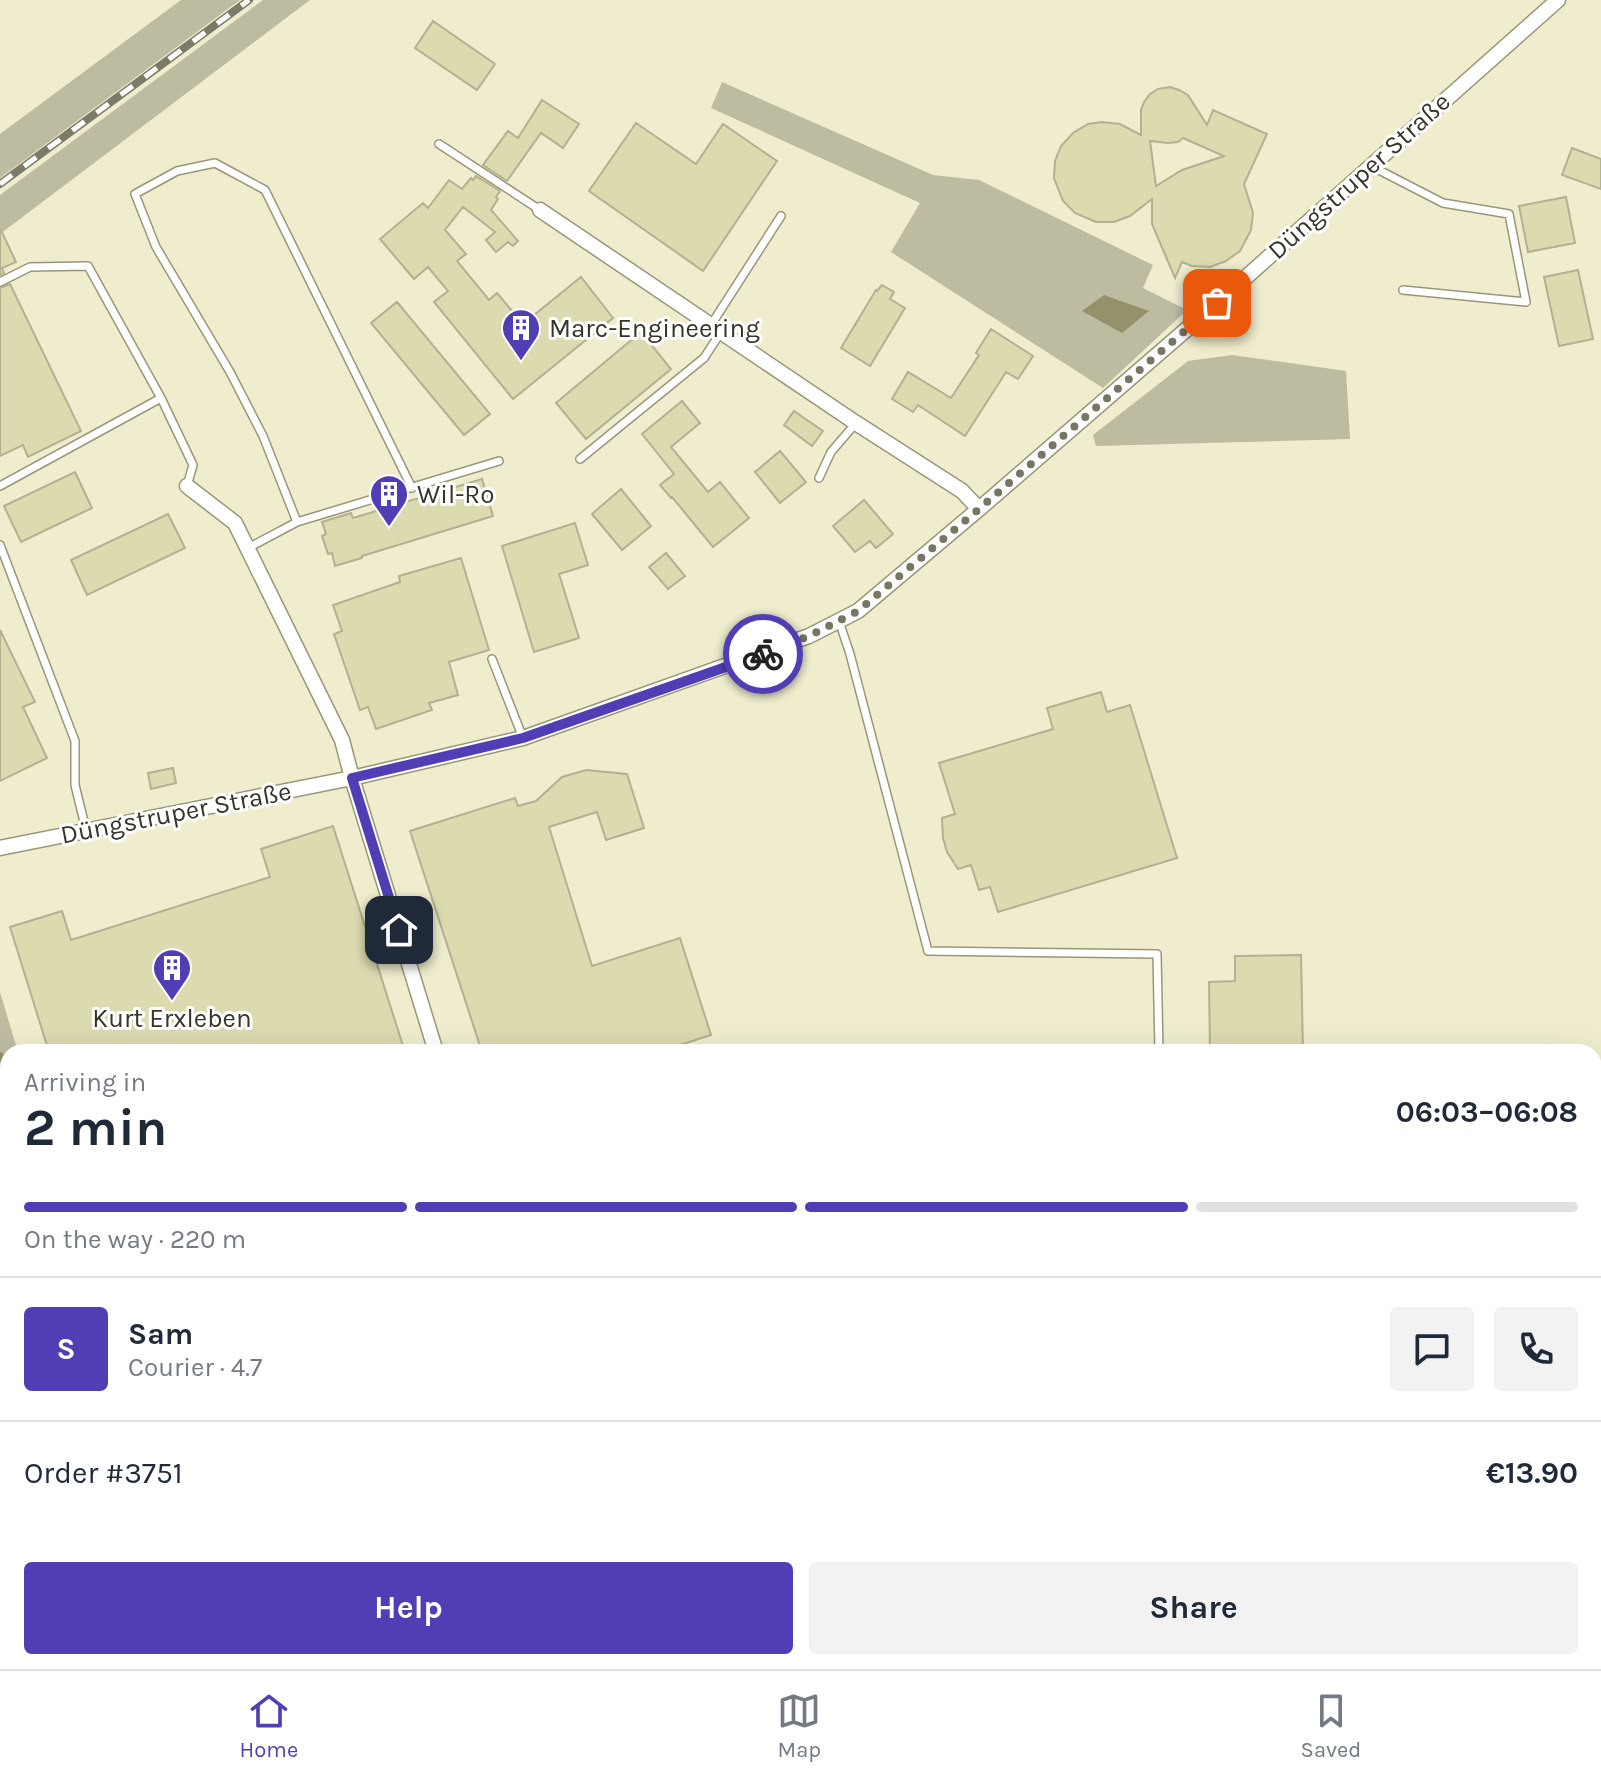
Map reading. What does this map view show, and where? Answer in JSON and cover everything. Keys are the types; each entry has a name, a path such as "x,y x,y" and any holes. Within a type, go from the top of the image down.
{"street":[{"name":"Düngstruper Straße","path":"0,848 352,778 523,738 809,636 858,611 1217,303 1558,0"},
{"path":"540,210 962,491 979,509"},
{"path":"187,486 235,523 342,740 434,1044"}],"lane":[{"path":"439,144 540,210"},
{"path":"297,522 263,436 230,372 156,247 135,194 177,171 215,163 265,190 412,488"},
{"path":"1371,166 1443,203 1509,214 1526,302 1403,290"},
{"path":"580,459 704,358 716,329 781,216"},
{"path":"0,282 30,267 88,266 161,398 193,465 187,486"},
{"path":"0,486 161,398"},
{"path":"819,478 831,452 856,423"},
{"path":"248,548 297,522 499,461"},
{"path":"0,545 75,741 75,785 86,830"},
{"path":"839,621 928,951 1157,954 1159,1044"},
{"path":"492,659 523,738"}],"green space":[{"path":"181,0 240,0 0,178 0,134"},
{"path":"263,0 310,0 0,234 0,195"},
{"path":"722,82 933,175 979,180 1153,265 1143,288 1187,310 1103,388 891,252 920,203 711,108"},
{"path":"1232,355 1346,371 1350,439 1096,446 1093,435 1188,361"},
{"path":"0,992 16,1044 0,1044"}],"shaded area":[{"path":"1104,295 1149,311 1122,333 1082,311"}],"building":[{"path":"433,21 495,64 477,90 415,48"},
{"path":"1170,87 1188,95 1207,125 1213,110 1267,134 1244,184 1253,213 1251,230 1240,251 1210,267 1182,262 1175,278 1152,224 1152,199 1130,216 1114,222 1096,222 1075,213 1063,201 1054,178 1055,161 1061,146 1073,133 1088,124 1120,124 1141,135 1141,110 1150,94","holes":["1183,138 1224,156 1182,170 1156,186 1150,141 1168,143"]},
{"path":"542,100 579,124 563,148 541,133 507,181 483,165 508,131 518,138"},
{"path":"636,123 696,164 723,124 777,161 703,271 589,191"},
{"path":"1572,148 1601,159 1601,189 1562,175"},
{"name":"Marc-Engineering","path":"476,176 500,191 491,210 518,241 513,246 508,242 496,252 486,240 495,232 463,207 445,230 466,254 457,261 489,300 497,293 523,324 581,277 613,318 513,399 434,302 448,291 428,267 414,279 380,239 423,203 428,208 449,180 462,189"},
{"path":"1566,197 1575,243 1528,252 1519,206"},
{"path":"0,228 16,262 2,268 4,273 0,275"},
{"path":"1578,270 1593,339 1559,346 1544,277"},
{"path":"10,284 81,431 28,457 23,445 0,456 0,288"},
{"path":"882,285 894,292 890,299 905,308 870,366 841,348"},
{"path":"397,302 490,414 464,435 371,323"},
{"path":"991,329 1033,356 1018,379 1006,372 965,436 918,405 913,412 892,399 908,372 951,398 979,355 976,353"},
{"path":"641,332 671,369 586,439 556,403"},
{"path":"682,401 700,423 671,447 708,492 720,482 749,518 713,547 660,485 674,474 642,434"},
{"path":"794,411 823,431 812,446 784,425"},
{"path":"780,451 806,482 780,503 755,472"},
{"path":"75,472 92,508 21,542 4,506"},
{"name":"Wil-Ro","path":"482,479 493,516 335,566 332,553 328,554 322,536 326,534 322,522 351,513 353,518"},
{"path":"621,489 651,526 622,550 592,514"},
{"path":"864,500 893,534 876,548 870,541 855,552 833,526"},
{"path":"168,514 185,548 87,595 71,560"},
{"path":"575,523 588,565 559,574 579,638 534,652 502,546"},
{"path":"666,553 685,576 668,589 649,567"},
{"path":"461,558 489,650 449,662 458,695 429,703 432,710 376,729 368,707 360,710 334,634 342,631 333,605 400,582 399,576"},
{"path":"0,630 35,702 23,707 47,758 0,781"},
{"path":"1101,692 1107,712 1130,705 1177,858 998,912 990,887 979,890 971,865 958,869 947,852 942,818 955,814 939,763 1053,729 1047,708"},
{"path":"173,768 176,783 151,789 148,773"},
{"path":"586,770 627,774 644,828 606,840 597,812 549,827 592,966 680,938 711,1035 683,1044 479,1044 410,831 515,798 518,806 536,801 562,777"},
{"name":"Kurt Erxleben","path":"333,826 402,1044 47,1044 10,927 62,911 71,940 270,877 261,849"},
{"path":"1301,955 1303,1044 1210,1044 1209,982 1235,981 1235,956"}],"railway":[{"path":"0,184 249,0"}],"way so far":[{"path":"763,654 809,636 858,611 1217,303"}],"place":[{"name":"Marc-Engineering","path":"521,362"},
{"name":"Wil-Ro","path":"389,528"},
{"name":"Kurt Erxleben","path":"172,1002"}],"route":[{"path":"399,930 352,778 523,738 763,654"}]}
